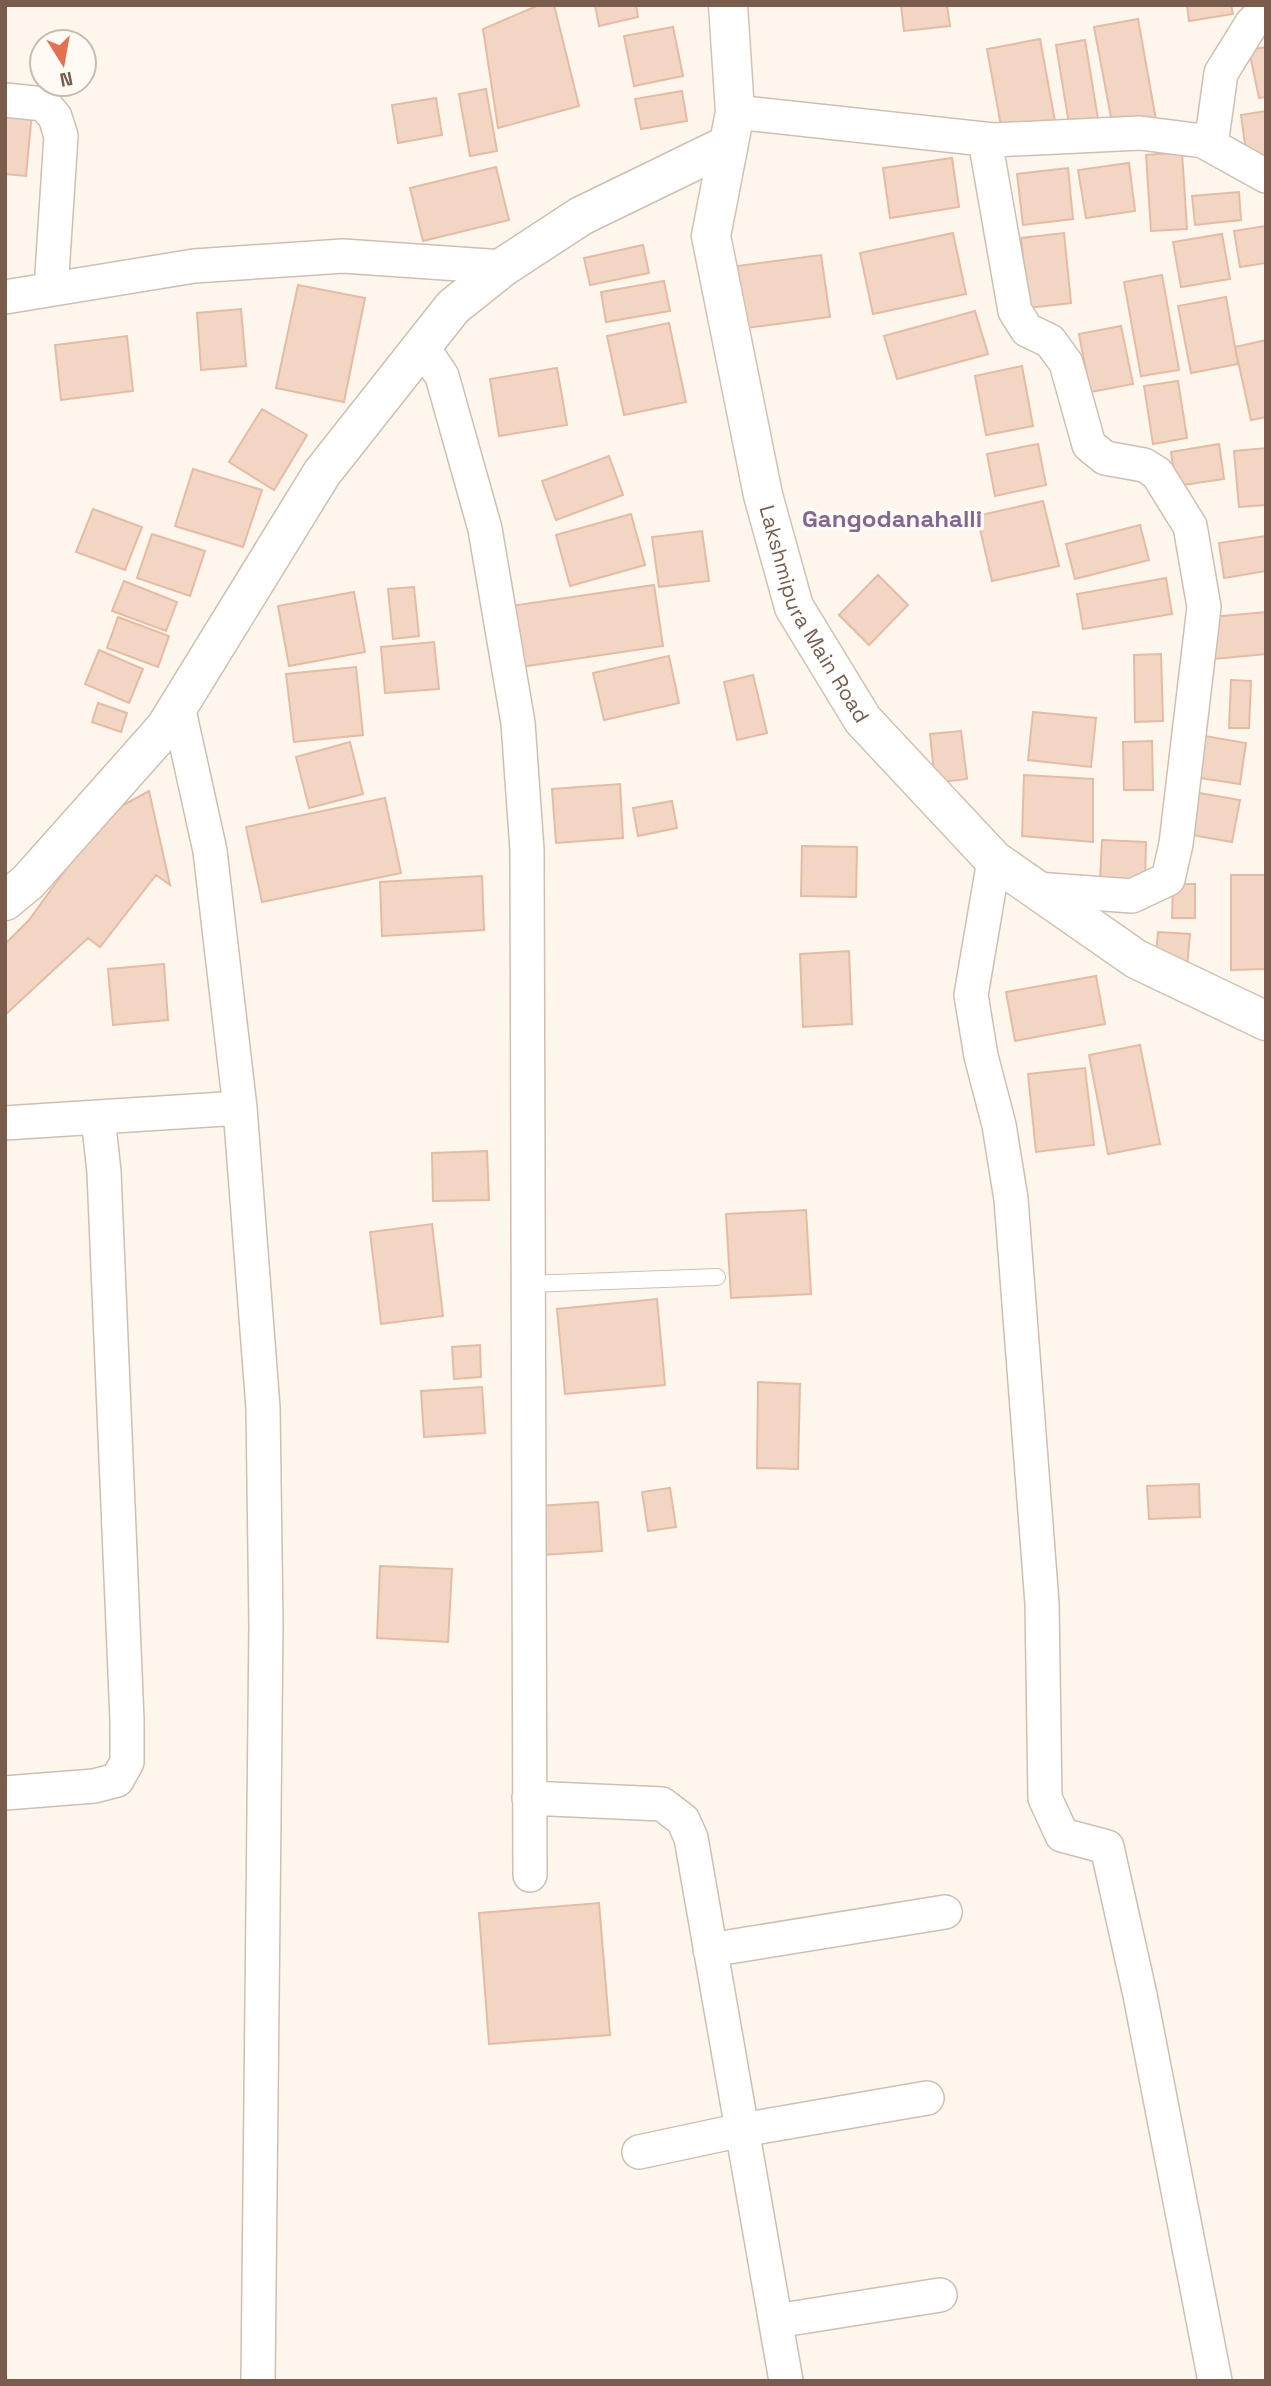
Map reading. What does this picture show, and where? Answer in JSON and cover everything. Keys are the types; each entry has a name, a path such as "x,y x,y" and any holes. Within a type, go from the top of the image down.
{"main road":[{"name":"Lakshmipura Main Road","path":"728,5 731,128 711,236 763,495 794,607 863,720 994,860 1136,959 1266,1021"},
{"path":"5,901 28,882 165,728 322,473 453,307 503,267 581,216 731,128"}],"street":[{"path":"1211,145 1221,73 1252,23 1266,10"},
{"path":"5,100 44,104 55,117 61,136 51,289"},
{"path":"731,128 985,140 1140,134 1203,141 1266,176"},
{"path":"985,140 1015,311 1027,330 1050,341 1066,363 1089,444 1105,458 1144,465 1157,473 1190,526 1204,607 1176,844 1168,879 1132,896 1036,889"},
{"path":"5,297 194,266 344,257 503,267"},
{"path":"423,348 442,376 485,529 518,723 527,850 530,1875"},
{"path":"178,706 210,851 240,1108 263,1408 266,1639 258,2381"},
{"path":"994,860 971,995 981,1056 999,1125 1011,1199 1042,1603 1045,1798 1062,1835 1107,1847 1140,1995 1215,2381"},
{"path":"5,1123 240,1108"},
{"path":"5,1793 94,1786 117,1780 127,1762 105,1200 98,1117"},
{"path":"529,1798 662,1804 683,1820 691,1838 786,2381"},
{"path":"710,1950 946,1912"},
{"path":"639,2152 742,2130 927,2098"},
{"path":"776,2321 940,2295"}],"lane":[{"path":"528,1284 717,1277"}],"building":[{"path":"539,5 554,5 579,106 498,128 483,29"},
{"path":"595,5 636,5 638,17 599,26"},
{"path":"901,5 947,5 950,26 904,31"},
{"path":"1187,5 1231,5 1233,14 1189,21"},
{"path":"1138,19 1156,120 1113,128 1094,27"},
{"path":"673,27 683,76 634,86 624,36"},
{"path":"1040,39 1056,127 1003,137 987,49"},
{"path":"1085,40 1099,125 1070,130 1056,45"},
{"path":"1266,47 1266,97 1259,98 1249,50"},
{"path":"486,89 497,151 470,156 459,94"},
{"path":"682,91 687,121 641,129 635,99"},
{"path":"436,98 442,135 398,143 392,105"},
{"path":"5,109 32,112 26,176 5,174"},
{"path":"1266,111 1266,156 1247,159 1241,115"},
{"path":"1182,152 1187,229 1151,231 1146,155"},
{"path":"952,158 959,207 890,218 883,168"},
{"path":"1129,163 1135,211 1086,218 1078,170"},
{"path":"496,167 509,220 423,241 410,188"},
{"path":"1068,168 1073,219 1023,225 1017,174"},
{"path":"1239,192 1241,220 1195,225 1192,196"},
{"path":"1266,226 1266,263 1240,267 1234,231"},
{"path":"953,233 966,294 873,314 860,253"},
{"path":"1064,233 1071,303 1028,308 1021,238"},
{"path":"1222,234 1230,279 1181,287 1173,242"},
{"path":"643,245 649,273 590,285 584,258"},
{"path":"821,255 830,317 746,328 737,266"},
{"path":"1162,275 1179,370 1141,376 1124,282"},
{"path":"664,281 670,311 606,322 601,292"},
{"path":"298,285 365,298 344,402 276,388"},
{"path":"1226,297 1238,364 1191,373 1178,306"},
{"path":"241,309 246,366 201,370 197,313"},
{"path":"975,311 988,354 897,379 884,336"},
{"path":"669,323 686,402 624,415 607,336"},
{"path":"1121,326 1133,384 1090,392 1079,334"},
{"path":"127,336 133,391 61,400 55,345"},
{"path":"1266,340 1266,417 1251,420 1235,347"},
{"path":"1022,366 1033,426 986,435 975,376"},
{"path":"557,368 567,425 499,436 490,379"},
{"path":"1178,381 1187,438 1153,444 1144,386"},
{"path":"262,409 307,435 274,490 229,462"},
{"path":"1038,444 1046,485 995,496 987,454"},
{"path":"1219,444 1224,479 1176,486 1171,452"},
{"path":"1266,448 1266,505 1239,507 1234,451"},
{"path":"609,456 623,495 556,520 542,481"},
{"path":"193,469 262,490 243,547 175,526"},
{"path":"1043,501 1059,566 992,581 977,516"},
{"path":"93,509 142,527 125,570 76,552"},
{"path":"631,514 645,565 570,586 556,535"},
{"path":"1140,525 1149,560 1075,579 1066,544"},
{"path":"702,531 709,581 659,587 652,537"},
{"path":"152,534 205,551 190,596 137,578"},
{"path":"1266,536 1266,571 1224,578 1219,543"},
{"path":"878,575 908,605 869,645 839,615"},
{"path":"1166,578 1172,614 1083,629 1077,594"},
{"path":"124,581 177,602 166,631 112,611"},
{"path":"654,585 663,646 520,667 511,606"},
{"path":"414,587 419,636 393,639 388,589"},
{"path":"354,592 365,652 289,666 278,606"},
{"path":"1266,612 1266,654 1214,659 1211,617"},
{"path":"118,617 169,636 158,667 107,648"},
{"path":"434,642 439,689 385,693 381,647"},
{"path":"99,650 143,669 129,703 85,684"},
{"path":"1161,654 1163,721 1135,722 1134,655"},
{"path":"669,656 679,703 604,720 593,673"},
{"path":"356,667 363,735 294,742 286,674"},
{"path":"753,675 767,733 737,740 724,682"},
{"path":"1231,680 1251,681 1249,728 1229,728"},
{"path":"98,703 127,713 121,732 92,722"},
{"path":"1033,712 1096,718 1091,767 1028,760"},
{"path":"961,731 967,779 935,783 930,734"},
{"path":"1193,734 1246,743 1240,784 1187,776"},
{"path":"1152,741 1153,790 1124,790 1123,742"},
{"path":"350,742 363,794 309,808 296,757"},
{"path":"1024,775 1093,779 1093,842 1022,836"},
{"path":"620,784 623,838 556,843 552,789"},
{"path":"149,791 170,885 156,875 100,947 88,938 5,1015 5,944 29,920 105,815"},
{"path":"1188,791 1240,800 1232,842 1181,833"},
{"path":"385,798 401,873 262,902 246,827"},
{"path":"672,801 677,828 638,836 633,808"},
{"path":"1102,840 1146,842 1145,882 1100,880"},
{"path":"802,846 857,847 856,897 801,896"},
{"path":"1231,875 1266,875 1266,969 1231,970"},
{"path":"482,876 484,930 382,936 380,882"},
{"path":"1173,884 1195,884 1195,918 1172,918"},
{"path":"1158,932 1190,934 1187,968 1155,965"},
{"path":"849,951 852,1024 803,1027 800,954"},
{"path":"164,964 168,1020 113,1025 108,969"},
{"path":"1096,976 1105,1024 1015,1041 1006,992"},
{"path":"1140,1045 1160,1144 1108,1154 1089,1055"},
{"path":"1085,1068 1094,1145 1036,1152 1028,1074"},
{"path":"487,1151 489,1200 433,1201 432,1153"},
{"path":"806,1210 811,1294 731,1298 726,1214"},
{"path":"432,1224 443,1316 381,1324 370,1232"},
{"path":"657,1299 665,1385 565,1394 557,1309"},
{"path":"480,1345 481,1377 454,1379 452,1347"},
{"path":"758,1382 800,1384 798,1469 757,1468"},
{"path":"482,1387 485,1433 424,1437 421,1391"},
{"path":"1199,1484 1200,1517 1149,1519 1147,1486"},
{"path":"670,1488 676,1527 648,1531 642,1492"},
{"path":"598,1502 602,1551 542,1555 538,1506"},
{"path":"380,1566 452,1569 448,1642 377,1638"},
{"path":"599,1903 610,2035 489,2044 479,1913"}],"district":[{"name":"Gangodanahalli","path":"892,519"}]}
